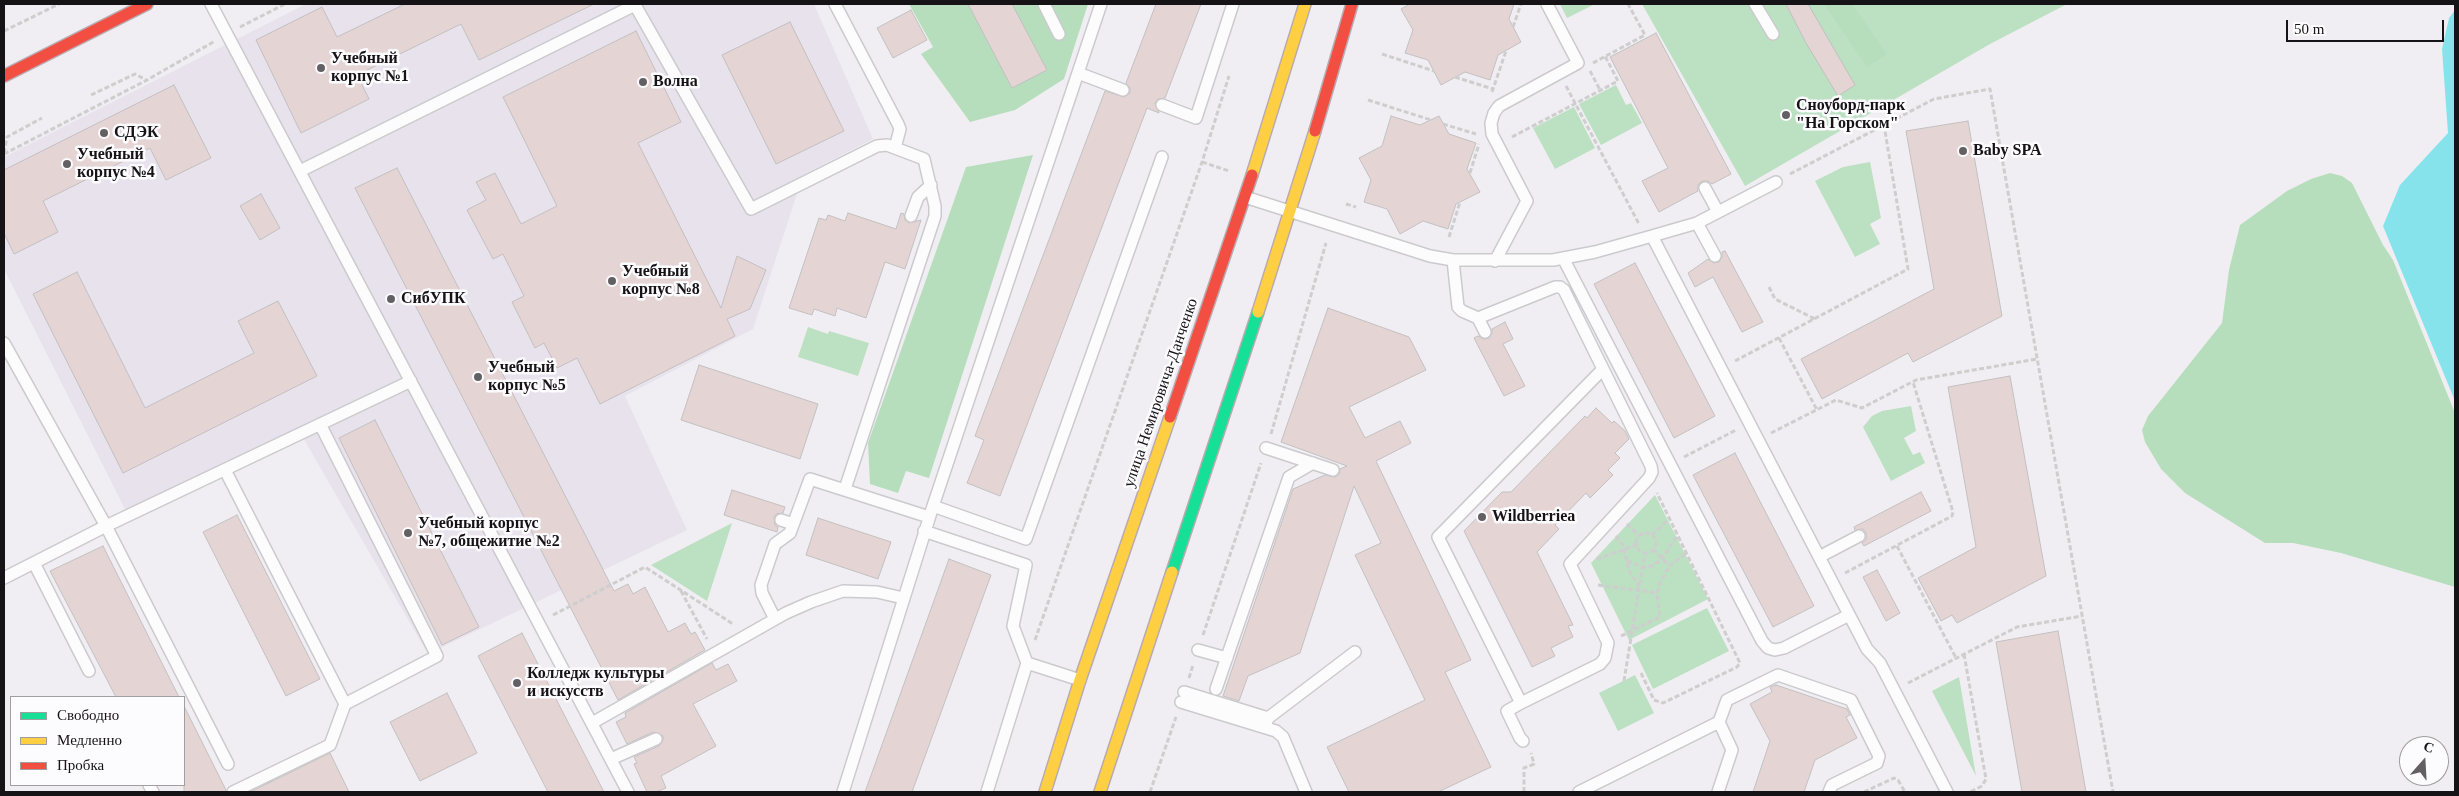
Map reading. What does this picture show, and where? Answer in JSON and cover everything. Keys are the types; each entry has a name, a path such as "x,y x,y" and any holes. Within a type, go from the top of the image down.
{"main road":[{"path":"4,76 147,4"},
{"name":"улица Немировича-Данченко","path":"1045,792 1080,680 1245,197 1305,4"},
{"path":"1100,792 1291,212 1352,4"}],"lane":[{"path":"212,4 628,792"},
{"path":"834,4 898,124 900,130 894,148"},
{"path":"1044,4 1059,34"},
{"path":"843,792 924,531 1101,4"},
{"path":"1162,105 1196,118 1233,4"},
{"path":"1495,261 1527,201 1491,128 1496,109 1576,66 1577,59 1547,4"},
{"path":"1755,4 1773,34"},
{"path":"300,171 635,5 751,209 877,146 894,148 924,159 931,184 935,216 845,490"},
{"path":"1078,73 1123,90"},
{"path":"775,619 762,593 761,585 773,548 778,542 789,536 810,479 1026,539 1162,157"},
{"path":"1245,197 1430,256 1453,260 1495,261 1563,258 1649,237 1697,223 1776,182"},
{"path":"911,216 918,197 931,184"},
{"path":"1705,188 1718,212"},
{"path":"1697,223 1715,256"},
{"path":"1649,237 1721,369 1867,649 1880,663 1947,792"},
{"path":"1563,258 1768,648 1776,650 1784,648 1849,614"},
{"path":"1453,260 1458,307 1462,311 1478,318 1485,332"},
{"path":"1478,318 1560,287 1564,290 1651,466 1652,472 1571,560 1571,568 1577,582 1608,643 1605,658 1600,664 1507,711 1520,738 1526,744"},
{"path":"4,343 106,526 228,764"},
{"path":"1521,703 1438,537 1603,369"},
{"path":"4,578 106,526 411,381"},
{"path":"233,792 330,745 345,704 437,656 320,424"},
{"path":"1266,448 1333,470"},
{"path":"1216,689 1289,477 1312,463"},
{"path":"225,470 345,704"},
{"path":"781,520 794,524"},
{"path":"924,531 1026,565 1013,626 1027,663 987,792"},
{"path":"1819,557 1858,536"},
{"path":"34,563 89,671"},
{"path":"592,723 775,619 811,602 843,591 877,592 903,598"},
{"path":"1198,650 1227,658"},
{"path":"1266,723 1355,652"},
{"path":"1027,663 1080,680"},
{"path":"1579,792 1719,722 1727,700 1778,675 1851,700 1879,756 1879,760 1836,783 1829,792"},
{"path":"1183,697 1266,723 1283,737 1306,792"},
{"path":"1718,792 1732,750 1719,722"},
{"path":"611,759 656,739"}],"path":[{"path":"4,31 59,4"},
{"path":"4,154 147,80 227,34 285,4"},
{"path":"1513,27 1520,4"},
{"path":"1587,66 1645,35 1628,4"},
{"path":"1382,54 1434,71"},
{"path":"1498,144 1618,81 1605,56"},
{"path":"1027,663 1202,162 1231,69"},
{"path":"91,95 135,74 147,80"},
{"path":"1560,74 1649,237"},
{"path":"1455,77 1493,89"},
{"path":"1776,182 1934,99 1990,89 2113,792"},
{"path":"1368,100 1430,120"},
{"path":"4,154 7,136 42,118"},
{"path":"1443,124 1481,136 1470,173"},
{"path":"1721,369 1908,270 1884,125"},
{"path":"1449,237 1460,202"},
{"path":"1346,204 1356,207"},
{"path":"1150,792 1266,448 1326,242"},
{"path":"1769,287 1775,299 1815,319"},
{"path":"1779,338 1816,410"},
{"path":"1758,440 1836,400 1862,408 1913,382 2037,359"},
{"path":"1831,580 1950,519 1953,512 1913,382"},
{"path":"1670,464 1749,423"},
{"path":"1640,673 1654,700 1663,703 1737,667 1740,663 1649,477"},
{"path":"1652,535 1670,518"},
{"path":"1615,533 1624,550 1629,571 1639,586"},
{"path":"1644,533 1652,535 1656,541 1653,549 1645,552 1638,549 1637,545 1640,535 1644,533"},
{"path":"1628,561 1642,567 1652,566 1662,558 1678,535"},
{"path":"1596,559 1637,545"},
{"path":"1897,546 1956,658"},
{"path":"1653,549 1670,566"},
{"path":"1624,681 1645,552"},
{"path":"1608,643 1660,617 1658,593 1660,583 1670,566 1687,553"},
{"path":"552,615 645,567 734,625 727,629"},
{"path":"1577,582 1658,593"},
{"path":"680,590 706,640 713,636"},
{"path":"1894,690 2017,627 2082,616"},
{"path":"1964,654 1986,780 1982,786 1970,792"},
{"path":"1524,792 1524,768 1534,764 1526,744"},
{"path":"1864,792 1894,778 1898,780 1906,792"}],"shaded area":[{"name":"СибУПК","path":"306,4 814,4 873,139 803,175 753,329 625,396 687,530 428,654 302,436 127,513 4,269 4,157"}],"green space":[{"path":"909,4 1088,4 1064,79 1015,110 970,122 921,54 933,47"},
{"path":"1560,4 1595,4 1567,18"},
{"name":"Сноуборд-парк \"На Горском\"","path":"1642,4 2067,4 1990,44 1745,186"},
{"path":"1824,4 1852,4 1887,54 1867,67"},
{"path":"1616,85 1626,105 1631,103 1642,123 1601,145 1579,104"},
{"path":"1574,107 1595,148 1555,169 1533,128"},
{"path":"1033,155 929,478 906,471 898,493 870,484 868,443 966,167"},
{"path":"1870,162 1881,218 1870,224 1880,244 1855,257 1815,181 1843,167"},
{"path":"2330,173 2342,176 2352,183 2383,245 2393,260 2455,413 2455,587 2341,553 2293,543 2265,543 2185,493 2161,469 2145,442 2142,430 2148,416 2222,323 2229,270 2240,225 2287,191 2311,179"},
{"path":"808,327 828,334 829,331 869,343 858,376 798,357"},
{"path":"1911,406 1916,431 1904,438 1913,455 1920,452 1925,463 1891,481 1863,427 1872,416 1882,411"},
{"path":"1655,495 1708,599 1629,640 1591,563"},
{"path":"732,523 707,601 651,565"},
{"path":"1707,608 1729,651 1653,689 1632,645"},
{"path":"1635,675 1654,713 1618,731 1599,693"},
{"path":"1959,677 1976,776 1932,691"}],"water":[{"path":"2455,10 2455,401 2383,226 2400,185 2448,133 2442,49 2449,18"}],"building":[{"name":"Учебный корпус №1","path":"405,4 594,4 479,60 461,24 357,75 369,99 301,133 256,40 322,7 337,37"},
{"path":"968,4 1012,4 1047,70 1012,88"},
{"path":"1156,4 1201,4 1165,98 1158,99 1155,103 1159,113 1147,108 1000,496 967,483 984,440 975,436 1105,91 1124,97 1130,93 1130,88 1126,83"},
{"path":"1410,4 1514,4 1509,19 1521,42 1498,55 1490,80 1465,72 1441,85 1428,60 1405,53 1413,30 1401,9"},
{"path":"1786,4 1808,4 1855,85 1838,96 1806,43"},
{"path":"911,10 927,40 893,58 877,28"},
{"path":"790,22 844,131 776,164 722,55"},
{"name":"Учебный корпус №8","path":"636,31 681,122 638,143 721,308 737,256 766,270 750,309 727,319 735,336 600,404 577,358 557,368 544,343 535,348 512,302 524,296 503,254 493,259 467,210 486,200 476,182 495,173 521,224 557,206 503,97"},
{"path":"1656,33 1731,174 1712,184 1708,181 1702,181 1698,185 1698,191 1659,212 1642,181 1668,168 1610,57"},
{"name":"Учебный корпус №4","path":"174,85 211,158 166,180 150,148 43,201 58,232 14,254 4,233 4,170"},
{"path":"1391,116 1420,125 1439,116 1449,134 1476,143 1467,169 1480,192 1456,204 1448,229 1423,221 1400,234 1387,209 1364,202 1371,180 1359,158 1382,146"},
{"path":"1968,121 2002,316 1913,362 1908,353 1822,399 1801,359 1934,289 1906,131"},
{"name":"Учебный корпус №5","path":"397,168 614,591 628,584 633,594 645,587 668,632 685,623 691,634 695,632 705,650 618,700 355,188"},
{"path":"261,194 280,228 260,240 240,206"},
{"path":"848,213 896,229 901,213 904,214 905,220 909,223 921,220 905,269 885,262 866,318 837,308 835,316 814,309 812,315 789,308 819,218 826,220 828,215 845,221"},
{"path":"1725,251 1763,322 1742,332 1713,277 1695,287 1688,273 1708,259 1714,263 1719,262 1722,252"},
{"path":"1635,263 1715,416 1674,438 1594,284"},
{"path":"77,272 145,408 254,353 238,321 278,301 317,376 123,473 33,294"},
{"path":"1328,308 1409,337 1426,370 1349,407 1365,438 1400,421 1411,443 1376,461 1471,660 1445,672 1491,767 1438,792 1349,792 1327,747 1425,700 1355,555 1381,543 1354,486 1300,653 1248,676 1239,701 1223,696 1293,489 1325,475 1335,477 1340,473 1340,469 1347,466 1281,442"},
{"path":"1505,322 1513,339 1503,344 1525,386 1504,396 1474,338 1478,336 1484,339 1489,338 1492,329"},
{"path":"699,365 818,404 800,459 681,420"},
{"path":"2010,376 2046,576 1957,623 1952,615 1941,621 1918,578 1976,547 1948,387"},
{"path":"1596,408 1612,423 1614,421 1625,431 1629,439 1615,453 1620,458 1608,470 1613,475 1590,498 1586,493 1555,525 1559,529 1537,552 1573,625 1568,626 1573,637 1551,648 1555,656 1532,667 1464,531 1502,492 1511,492 1585,416 1587,418"},
{"name":"Учебный корпус №7, общежитие №2","path":"375,420 479,627 442,645 339,438"},
{"path":"1735,453 1814,606 1773,627 1693,475"},
{"path":"732,490 785,507 783,513 776,514 774,518 775,525 778,527 777,532 724,515"},
{"path":"1921,492 1931,511 1864,546 1862,543 1866,540 1866,533 1863,529 1855,530 1854,527"},
{"path":"237,515 320,679 286,696 203,532"},
{"path":"818,518 891,542 878,579 806,555"},
{"path":"103,546 178,696 115,696 50,571"},
{"path":"949,559 991,575 912,792 865,792"},
{"path":"1877,570 1900,613 1886,621 1863,577"},
{"path":"2058,631 2086,792 2022,792 1996,642"},
{"path":"522,633 604,792 548,792 478,656"},
{"path":"712,663 716,670 728,664 737,681 693,704 716,746 661,776 666,788 656,792 647,792 634,764 637,763 634,757 659,746 663,736 653,732 627,744 616,722 626,717 625,713"},
{"path":"1776,685 1847,709 1850,715 1846,717 1857,738 1815,760 1804,792 1753,792 1770,741 1750,704 1772,692 1770,687"},
{"path":"447,693 477,753 420,781 390,722"},
{"path":"185,708 226,792 184,792 185,786"},
{"path":"330,753 349,792 250,792 285,775"}],"traffic: fast":[{"path":"1172,572 1258,312"}],"traffic: slow":[{"path":"1252,175 1305,4"},
{"path":"1258,312 1315,131"},
{"path":"1045,792 1080,680 1170,417"},
{"path":"1100,792 1172,572"}],"traffic: jam":[{"path":"4,76 147,4"},
{"path":"1315,131 1352,4"},
{"path":"1170,417 1252,175"}],"place":[{"name":"Учебный корпус №1","path":"321,68"},
{"name":"Волна","path":"643,82"},
{"name":"Сноуборд-парк \"На Горском\"","path":"1786,115"},
{"name":"СДЭК","path":"104,133"},
{"name":"Baby SPA","path":"1963,151"},
{"name":"Учебный корпус №4","path":"67,164"},
{"name":"Учебный корпус №8","path":"612,281"},
{"name":"СибУПК","path":"391,299"},
{"name":"Учебный корпус №5","path":"478,377"},
{"name":"Wildberriea","path":"1482,517"},
{"name":"Учебный корпус №7, общежитие №2","path":"408,533"},
{"name":"Колледж культуры и искусств","path":"517,683"}]}
